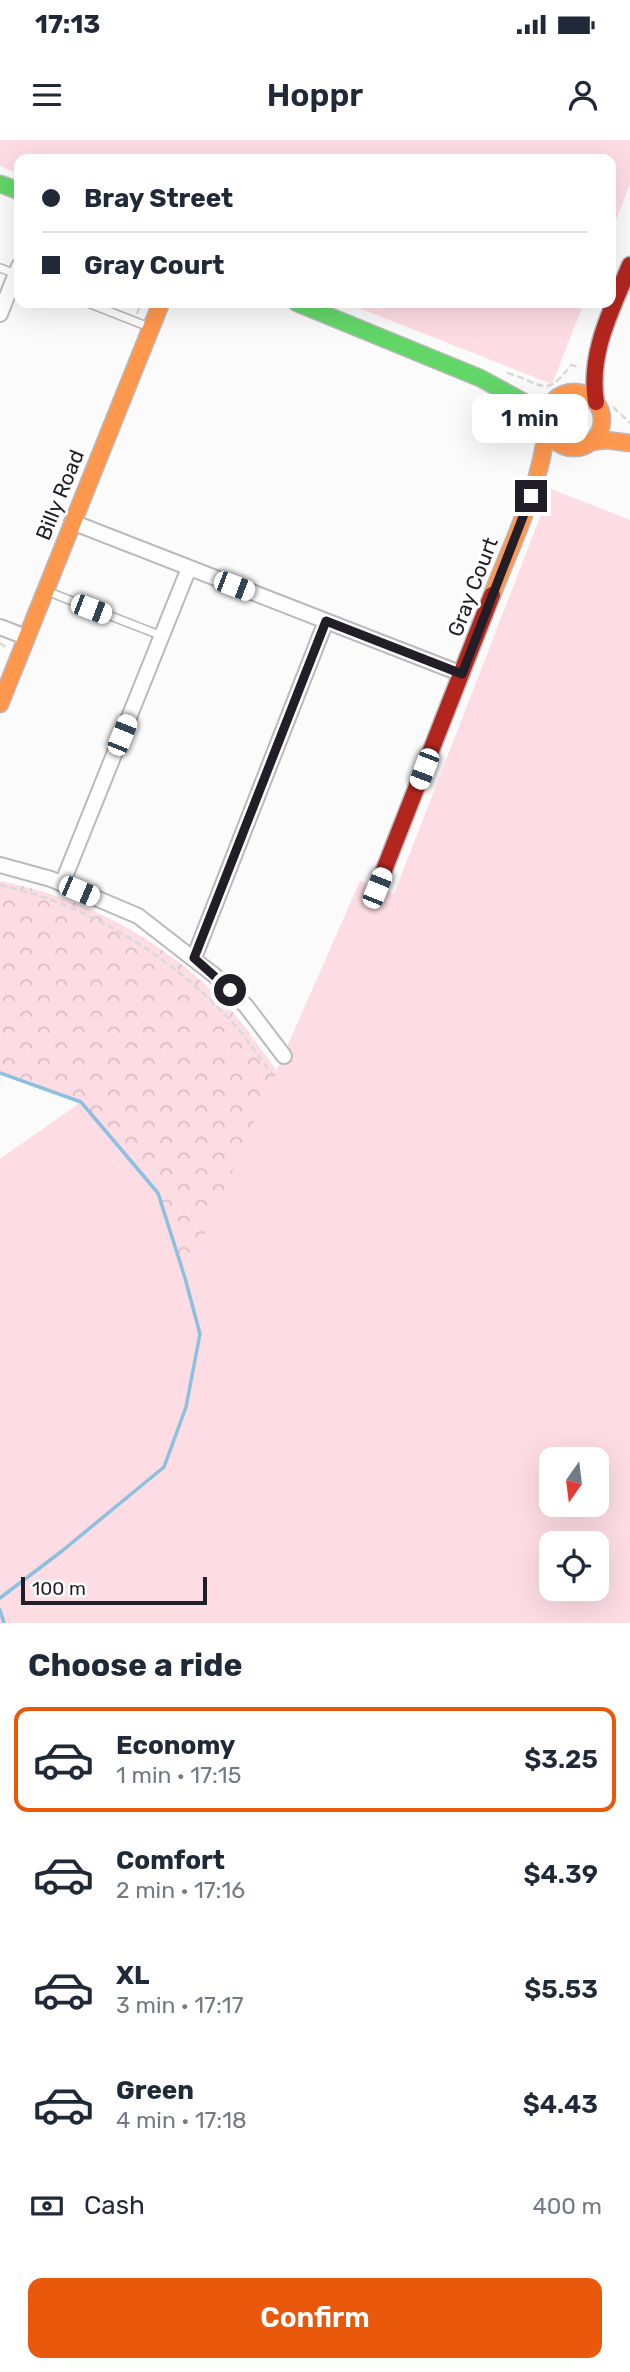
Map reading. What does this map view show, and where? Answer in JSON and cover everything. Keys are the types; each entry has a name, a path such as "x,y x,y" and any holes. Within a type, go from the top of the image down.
{"street":[{"path":"616,302 630,265"},
{"path":"0,314 14,281"},
{"name":"Billy Road","path":"0,704 159,308"},
{"path":"309,308 507,391 530,407 547,424 556,442 573,448 606,440 630,443"},
{"path":"531,496 541,477 562,454 587,445 602,426 593,380 601,341 614,308"},
{"path":"531,496 545,446 548,408 564,393 601,341"},
{"path":"480,378 544,395 587,394 614,426 630,437"},
{"name":"Gray Court","path":"377,888 531,496"},
{"path":"72,522 462,674"},
{"path":"62,884 189,568"},
{"path":"194,958 326,621"},
{"path":"0,627 26,637"},
{"path":"0,866 62,884 138,916 194,958 246,1006 284,1056"}],"lane":[{"path":"100,308 150,328"},
{"path":"45,591 162,636"}],"path":[{"path":"620,415 630,423"},
{"path":"0,885 27,891 79,912 121,933 168,963 235,1025 272,1074"}],"green space":[{"path":"0,140 630,140 630,184 616,220 616,154 14,154 14,172 0,166"},
{"path":"359,308 582,308 552,384"},
{"path":"551,489 630,520 630,1623 0,1623 0,1159 81,1102 158,1193 186,1276 360,881 394,894"},
{"path":"0,881 64,899 94,911 152,943 179,962 228,1007 277,1071 185,1278 158,1193 82,1102 0,1073"}],"waterway":[{"path":"0,1073 81,1102 158,1193 200,1334 186,1407 164,1467 0,1598"},
{"path":"0,1610 4,1623"}],"traffic: fast":[{"path":"0,184 14,189"},
{"path":"309,308 480,378 524,402 546,422"}],"traffic: slow":[{"path":"0,704 159,308"},
{"path":"569,392 579,392 594,400 600,409 602,420 600,431 594,440 579,448 569,448 551,436 546,425 546,415 558,397 569,392"},
{"path":"492,595 539,470 547,426"},
{"path":"591,442 606,440 630,443"}],"traffic: jam":[{"path":"616,298 630,265"},
{"path":"596,402 595,366 612,308"},
{"path":"377,888 492,595"}],"route":[{"path":"230,990 194,958 326,621 462,674 531,496"}]}
